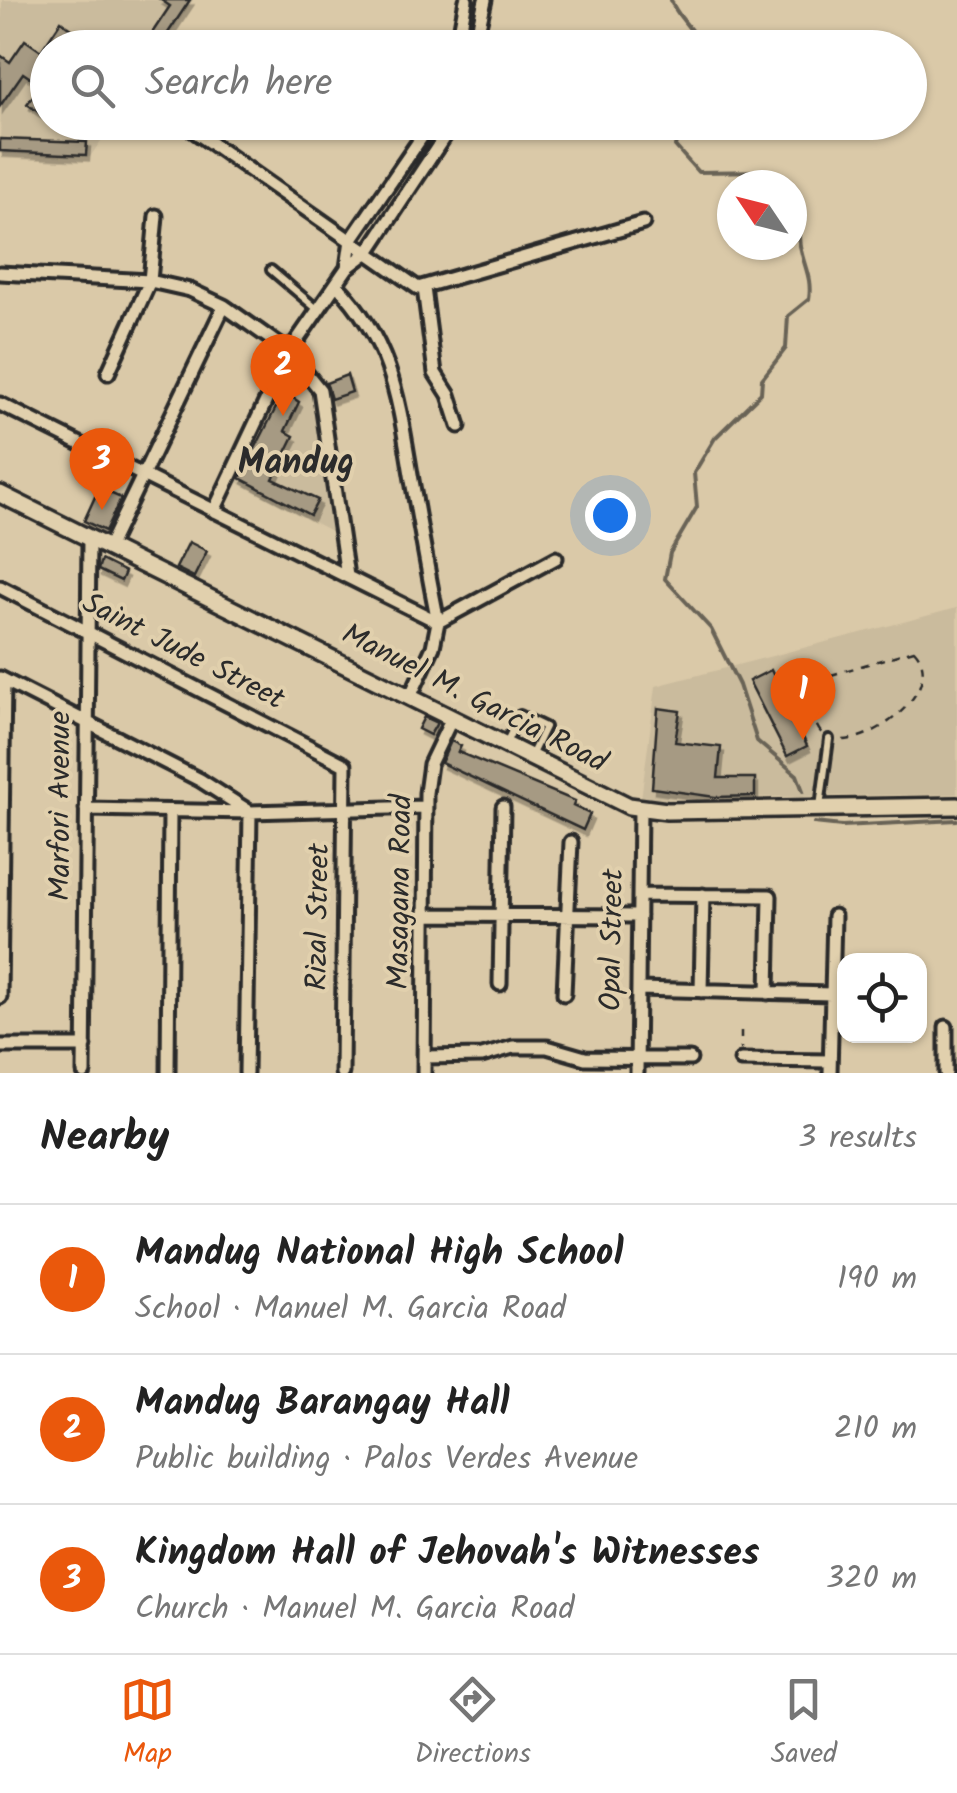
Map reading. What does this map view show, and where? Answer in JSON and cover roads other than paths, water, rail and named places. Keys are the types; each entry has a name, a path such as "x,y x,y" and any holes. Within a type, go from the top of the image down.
{"main road":[{"name":"Manuel M. Garcia Road","path":"0,494 640,808 957,806"}],"street":[{"path":"460,30 466,0"},
{"path":"478,30 485,0"},
{"path":"207,140 368,252 406,284 424,288 643,222"},
{"path":"214,510 290,352 346,268 351,240 420,140"},
{"path":"346,268 368,252 442,140"},
{"path":"382,196 399,208"},
{"path":"108,372 150,281 156,216"},
{"path":"0,273 150,281 190,290 224,306 290,352 320,390 347,576"},
{"path":"336,284 370,322 384,351 404,422 438,622 433,647 410,697"},
{"path":"424,288 434,372 449,395 459,426"},
{"path":"108,548 224,306"},
{"path":"0,404 438,622"},
{"name":"Marfori Avenue","path":"84,1073 89,539"},
{"path":"438,622 556,558"},
{"name":"Saint Jude Street","path":"0,587 342,762"},
{"path":"0,997 2,679 200,780 250,812"},
{"name":"Masagana Road","path":"424,1073 425,807 430,764 452,718"},
{"name":"Rizal Street","path":"342,762 346,808 342,1073"},
{"path":"86,809 250,812 425,807"},
{"path":"500,984 502,807"},
{"name":"Opal Street","path":"636,1073 640,808"},
{"path":"168,1073 170,811"},
{"path":"246,1073 250,812"},
{"path":"564,994 572,842"},
{"path":"639,895 770,896 768,993"},
{"path":"700,991 702,896"},
{"path":"424,915 639,916"},
{"path":"741,1060 830,1067 834,916"},
{"path":"638,990 832,994"},
{"path":"946,1026 946,1073"},
{"path":"0,1046 85,1046"},
{"path":"424,1057 482,1056 514,1047 547,1047 585,1058 690,1059"}],"lane":[{"path":"270,270 317,309"},
{"path":"505,744 520,715 545,727 530,757"},
{"path":"820,807 830,740"}],"waterway":[{"path":"671,0 690,30"},
{"path":"676,140 675,146 698,172 717,172"},
{"path":"803,791 797,775 757,741 739,685 711,629 665,579 670,553 697,507 694,473 715,438 761,393 762,379 786,348 788,316 809,299 804,260"},
{"path":"814,823 842,826 957,820"}],"place":[{"name":"Mandug Barangay Hall","path":"283,416"},
{"name":"Kingdom Hall of Jehovah's Witnesses","path":"102,510"},
{"name":"Mandug National High School","path":"803,740"}],"district":[{"name":"Mandug","path":"296,464"}]}
